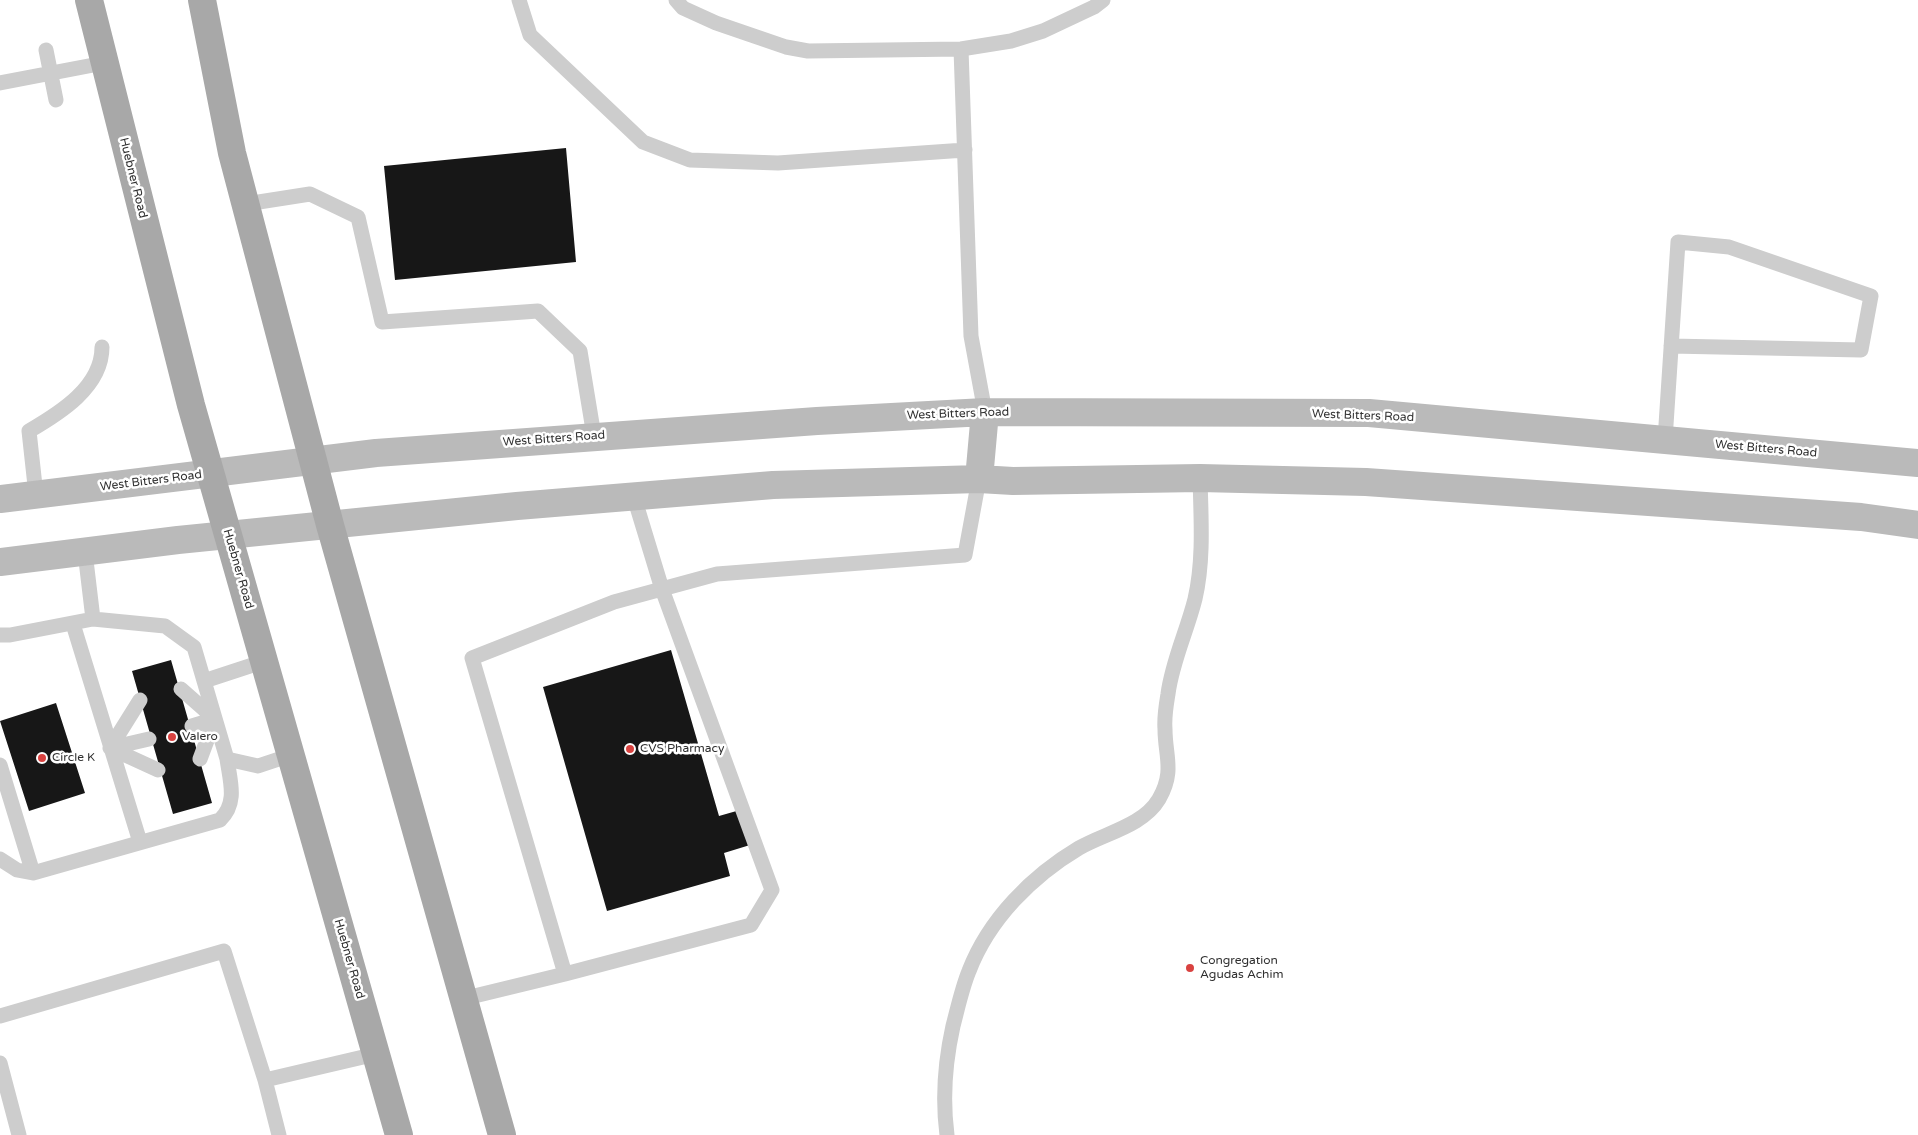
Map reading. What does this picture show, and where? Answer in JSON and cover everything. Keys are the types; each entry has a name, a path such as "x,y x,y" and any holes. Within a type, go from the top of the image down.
{"main road":[{"name":"Huebner Road","path":"89,0 191,405 399,1135"},
{"path":"202,0 232,153 313,461 462,1000 502,1135"},
{"path":"979,479 985,412"},
{"name":"West Bitters Road","path":"0,499 386,452 816,421 985,412 1369,413 1918,463"},
{"path":"0,562 228,535 517,506 772,485 979,479 1013,481 1200,478 1366,482 1861,518 1918,526"}],"lane":[{"path":"519,0 530,35 643,142 690,160 778,163 965,150"},
{"path":"676,0 684,8 716,23 786,47 808,51 961,49 1011,41 1043,31 1094,7 1103,0"},
{"path":"961,49 971,336 985,412"},
{"path":"46,50 56,100"},
{"path":"0,83 104,63"},
{"path":"246,204 310,194 358,217 382,322 538,311 580,351 594,436"},
{"path":"1665,440 1678,242 1729,247 1871,296 1861,350 1672,346"},
{"path":"36,495 29,431 62,411 78,396 90,382 99,367 102,347"},
{"path":"947,1135 943,1090 946,1062 960,999 970,969 985,939 1002,914 1035,881 1079,848 1142,817 1151,810 1165,786 1170,770 1165,729 1169,685 1199,581 1201,530 1200,478"},
{"path":"565,974 472,658 614,602 717,574 965,555 979,479"},
{"path":"462,1000 750,925 772,890 662,589 634,497"},
{"path":"85,552 93,620"},
{"path":"0,635 10,635 93,620 165,626 194,647 227,759 232,801 227,814 220,820 33,873 17,870 0,859"},
{"path":"73,624 140,842"},
{"path":"204,681 265,662"},
{"path":"181,688 215,719"},
{"path":"110,748 140,700"},
{"path":"192,726 215,719"},
{"path":"200,759 215,719"},
{"path":"110,748 149,739"},
{"path":"110,748 158,770"},
{"path":"227,759 258,766 291,755"},
{"path":"0,765 33,873"},
{"path":"0,1016 224,951 265,1080 279,1135"},
{"path":"265,1080 376,1054"},
{"path":"0,1064 19,1135"}],"building":[{"path":"566,148 576,262 395,280 384,166"},
{"name":"CVS Pharmacy","path":"671,650 719,816 740,810 750,845 724,853 730,876 607,911 543,687"},
{"name":"Valero","path":"171,660 212,803 173,814 132,671"},
{"name":"Circle K","path":"56,703 85,793 29,811 0,721"}],"place":[{"name":"Valero","path":"172,737"},
{"name":"CVS Pharmacy","path":"630,749"},
{"name":"Circle K","path":"42,758"},
{"name":"Congregation Agudas Achim","path":"1190,968"}]}
